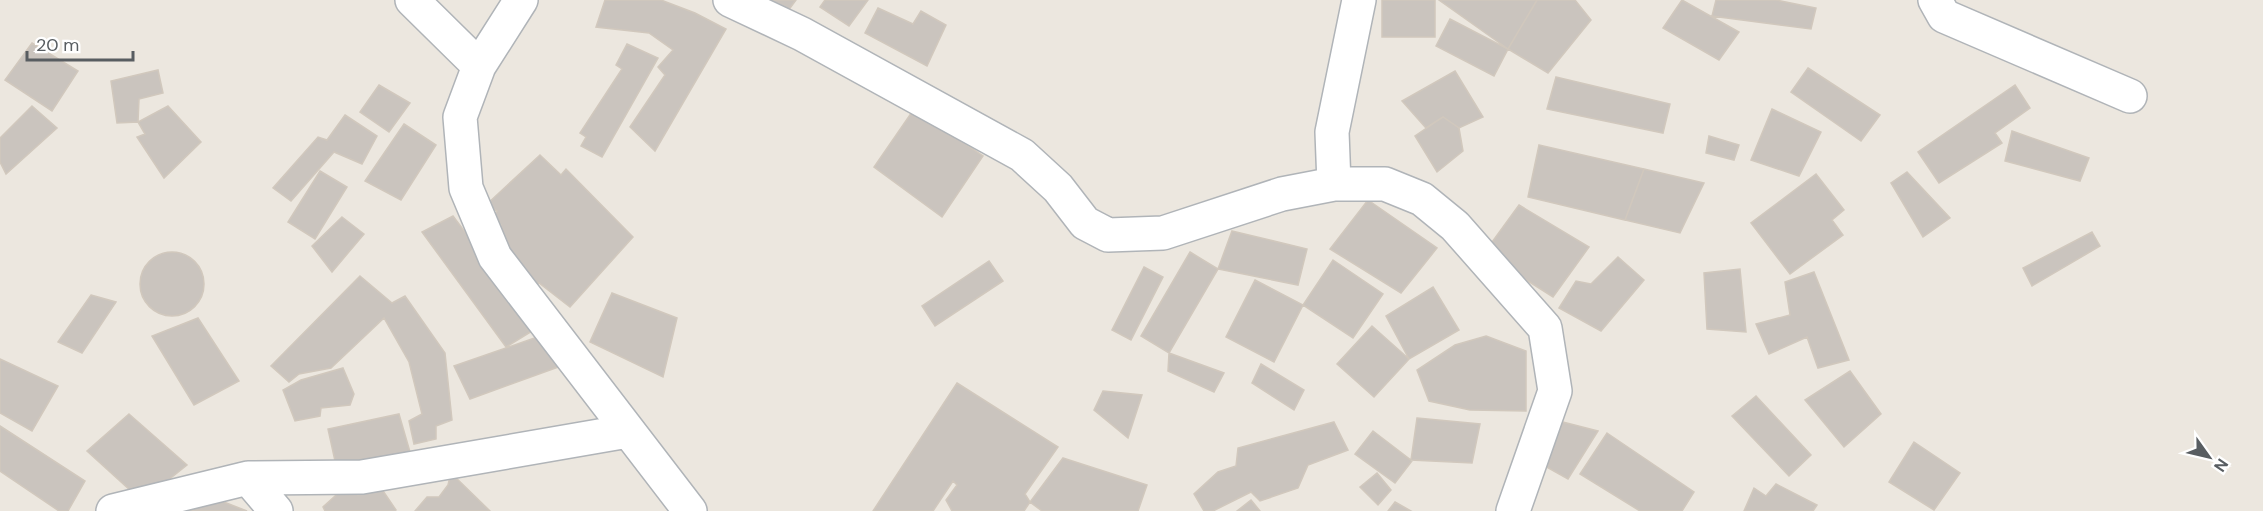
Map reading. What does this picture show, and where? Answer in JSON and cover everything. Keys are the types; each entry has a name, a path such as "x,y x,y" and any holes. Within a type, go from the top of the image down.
{"street":[{"path":"412,0 479,66"},
{"path":"521,0 479,66 460,117 466,188 495,257 690,511"},
{"path":"729,0 802,34 1022,155 1058,188 1084,223 1108,234 1163,233 1282,194 1334,184 1385,184 1422,199 1455,226 1545,328 1556,391 1513,511"},
{"path":"1334,184 1332,132 1359,0"},
{"path":"1935,0 1944,16 2130,96"},
{"path":"113,511 248,478 362,477 628,431"},
{"path":"248,478 276,511"}],"building":[{"path":"605,0 661,0 695,13 726,29 655,151 630,127 665,75 658,67 673,50 649,33 596,27"},
{"path":"764,0 796,0 785,15"},
{"path":"825,0 868,0 849,26 820,7"},
{"path":"1382,0 1435,0 1435,37 1382,37"},
{"path":"1439,0 1537,0 1508,49"},
{"path":"1537,0 1575,0 1591,20 1548,73 1508,49"},
{"path":"1682,0 1739,32 1719,60 1663,28"},
{"path":"1716,0 1776,0 1816,8 1811,29 1712,16"},
{"path":"878,8 913,24 921,11 946,25 927,66 865,33"},
{"path":"1450,19 1508,49 1494,76 1436,46"},
{"path":"32,43 78,71 52,111 5,80"},
{"path":"627,44 658,58 602,157 581,146 586,137 580,133 622,69 616,65"},
{"path":"1808,68 1880,115 1861,141 1791,92"},
{"path":"158,70 163,93 139,99 138,122 117,123 111,81"},
{"path":"1455,71 1483,117 1459,128 1443,117 1426,128 1402,101"},
{"path":"1556,77 1670,104 1663,133 1547,109"},
{"path":"379,85 410,103 389,132 360,112"},
{"path":"2015,85 2030,108 1995,133 2002,143 1939,183 1918,152"},
{"path":"32,106 57,128 6,174 0,162 0,138"},
{"path":"168,106 201,142 164,178 137,137 145,134 138,122"},
{"path":"914,109 983,156 942,217 874,167"},
{"path":"1772,109 1821,132 1799,176 1751,160"},
{"path":"345,115 377,136 362,164 334,152 291,201 273,188 318,137 327,140"},
{"path":"1443,117 1459,128 1463,151 1437,172 1415,136"},
{"path":"404,124 436,145 401,200 365,181"},
{"path":"2012,131 2089,158 2080,181 2005,161"},
{"path":"1709,136 1739,145 1734,160 1706,153"},
{"path":"1539,145 1644,169 1625,220 1528,197"},
{"path":"540,155 561,175 566,169 633,237 570,307 539,283 534,286 492,232 501,225 491,219 497,211 486,205"},
{"path":"1644,169 1704,183 1680,233 1625,220"},
{"path":"320,171 347,187 315,239 288,222"},
{"path":"1907,172 1950,218 1923,237 1891,183"},
{"path":"1816,174 1844,210 1832,220 1843,235 1790,274 1751,223"},
{"path":"1368,200 1437,248 1401,293 1330,249"},
{"path":"1519,205 1589,247 1553,297 1484,253"},
{"path":"453,216 537,328 506,347 422,232"},
{"path":"342,217 364,234 332,272 312,246"},
{"path":"1232,231 1307,249 1298,285 1218,269"},
{"path":"2092,232 2100,246 2032,286 2023,268"},
{"path":"166,252 178,252 195,261 202,272 204,284 202,296 195,307 178,316 166,316 154,311 145,302 140,290 140,278 145,266 154,257"},
{"path":"1190,252 1218,269 1169,353 1141,336"},
{"path":"1618,257 1644,280 1601,331 1559,308 1576,281 1591,284"},
{"path":"1333,260 1383,294 1353,338 1303,305"},
{"path":"989,261 1003,281 935,326 922,306"},
{"path":"1144,267 1163,277 1131,340 1112,330"},
{"path":"1740,269 1746,332 1707,329 1704,273"},
{"path":"1814,272 1849,360 1818,368 1807,337 1769,354 1756,324 1790,315 1785,282"},
{"path":"360,276 392,303 405,296 445,353 452,420 436,426 436,439 414,444 409,421 422,414 409,362 384,318 331,368 299,374 289,382 271,366"},
{"path":"1255,280 1303,305 1274,362 1226,337"},
{"path":"1433,287 1459,330 1409,359 1386,316"},
{"path":"612,293 677,318 663,377 590,342"},
{"path":"91,295 116,302 82,353 58,342"},
{"path":"198,318 239,381 194,405 152,336"},
{"path":"1372,326 1409,359 1374,397 1337,364"},
{"path":"546,334 561,366 470,399 454,366"},
{"path":"1486,336 1526,351 1526,411 1470,410 1429,401 1417,370 1455,345"},
{"path":"1169,353 1224,373 1214,392 1168,371"},
{"path":"0,359 58,386 32,431 0,413"},
{"path":"1261,364 1304,390 1294,410 1252,383"},
{"path":"343,368 354,394 350,405 321,408 320,416 295,421 283,390 301,380"},
{"path":"1850,371 1881,414 1844,447 1805,400"},
{"path":"957,383 1058,447 1025,494 1030,502 1024,511 952,511 946,500 957,485 953,481 933,511 873,511"},
{"path":"1103,391 1142,395 1128,438 1094,410"},
{"path":"1756,396 1811,455 1789,476 1732,416"},
{"path":"129,414 187,465 142,501 87,451"},
{"path":"399,414 410,452 337,470 328,429"},
{"path":"1417,418 1480,424 1472,463 1411,460"},
{"path":"1555,420 1598,431 1568,479 1534,460"},
{"path":"1334,422 1348,450 1308,465 1298,488 1260,501 1251,492 1213,511 1204,511 1194,494 1218,472 1236,466 1238,448"},
{"path":"0,426 85,481 68,511 59,511 0,471"},
{"path":"1373,431 1412,461 1395,483 1355,454"},
{"path":"1607,433 1694,492 1682,511 1640,511 1580,474"},
{"path":"1914,442 1960,473 1934,510 1889,482"},
{"path":"1063,458 1147,485 1138,511 1042,511 1030,502"},
{"path":"451,473 490,511 415,511 427,497 439,497 448,485"},
{"path":"1377,473 1391,490 1378,505 1360,487"},
{"path":"377,482 395,511 325,511 323,507 344,488 358,495"},
{"path":"1776,484 1817,505 1813,511 1744,511 1754,488 1766,496"},
{"path":"211,497 247,511 177,511"},
{"path":"1251,500 1260,511 1237,511"},
{"path":"1395,502 1411,511 1388,511"}]}
